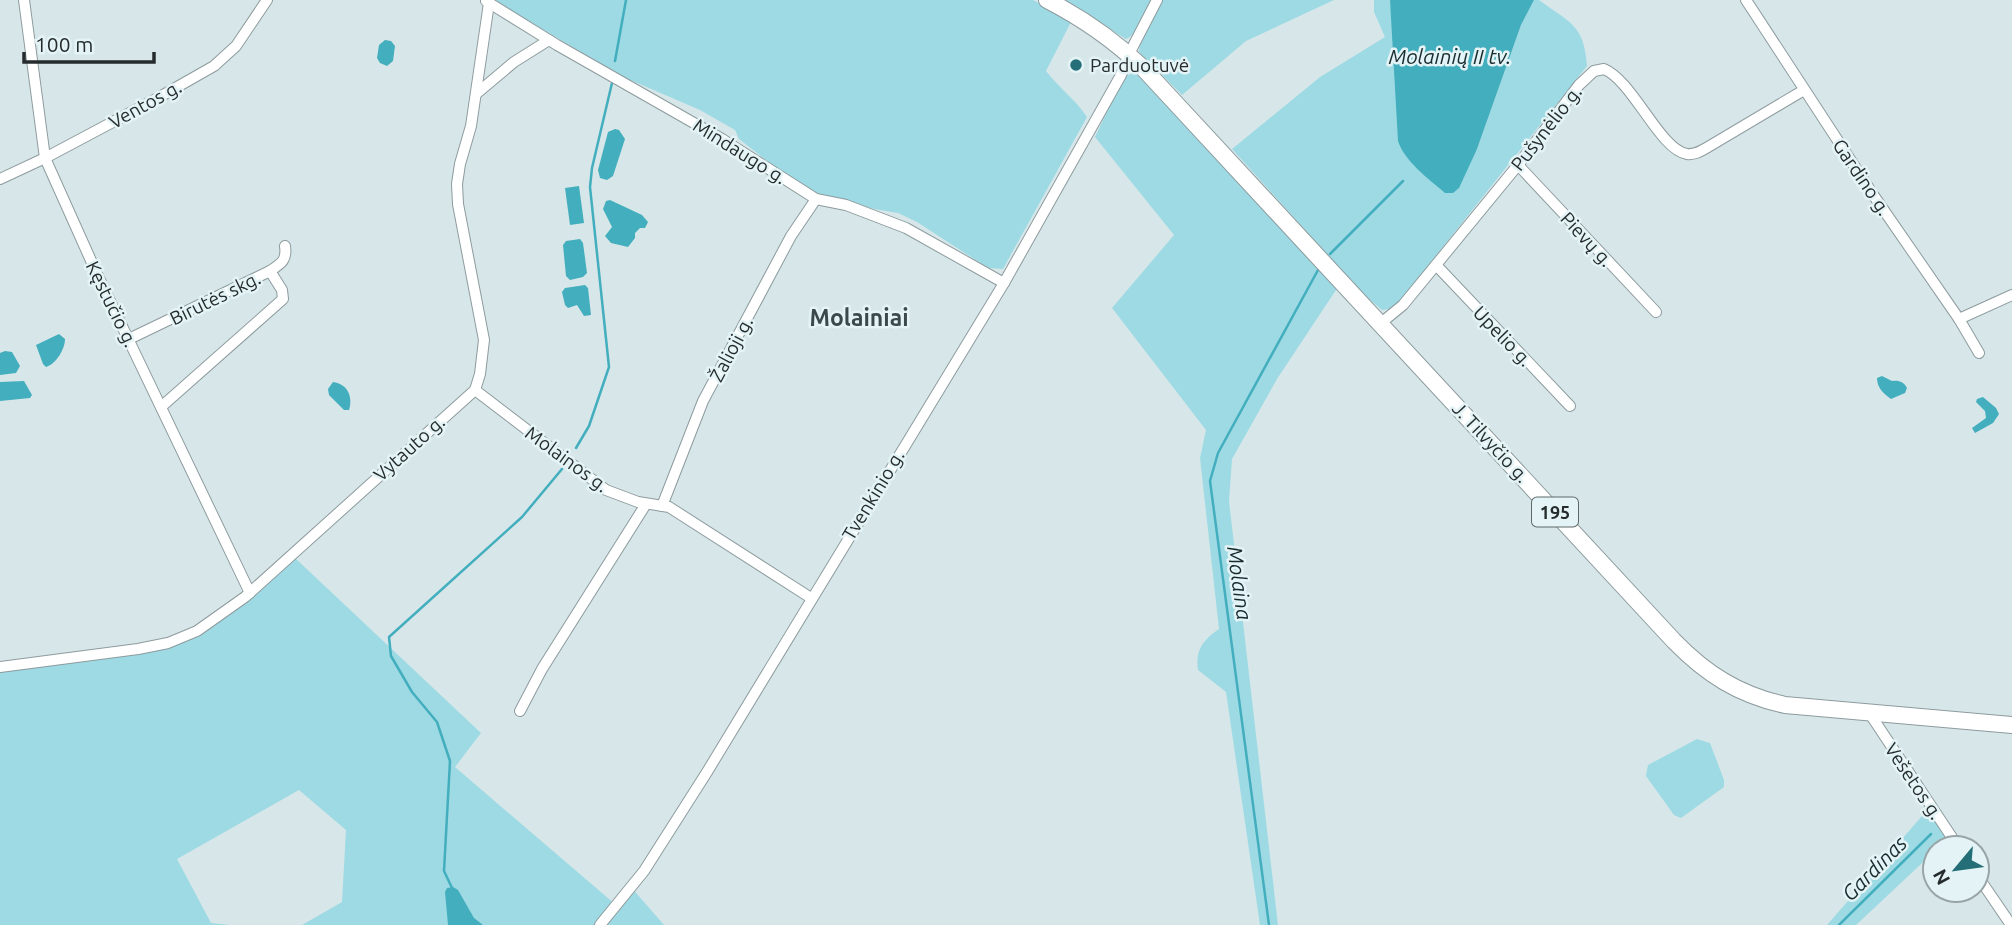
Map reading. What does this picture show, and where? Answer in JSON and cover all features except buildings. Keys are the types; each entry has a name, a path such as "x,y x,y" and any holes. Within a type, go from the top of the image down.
{"main road":[{"name":"J. Tilvyčio g.","path":"1048,0 1091,26 1129,54 1695,662 1721,681 1767,701 1806,708 2012,725"}],"street":[{"name":"Kęstučio g.","path":"24,0 45,158 250,593"},
{"name":"Ventos g.","path":"0,179 45,158 214,66 236,46 267,0"},
{"name":"Tvenkinio g.","path":"600,925 644,872 707,772 1004,283 1121,75 1157,0"},
{"name":"Gardino g.","path":"1746,0 1979,353"},
{"name":"Mindaugo g.","path":"487,1 549,40 722,139 816,199 846,205 906,228 1004,283"},
{"path":"475,390 482,366 484,340 458,204 457,184 471,127 487,1"},
{"path":"476,94 514,62 549,40"},
{"name":"Pušynėlio g.","path":"1381,323 1403,305 1588,75 1599,70 1610,72 1618,78 1666,138 1678,150 1688,154 1698,153 1804,90"},
{"name":"Pievų g.","path":"1518,165 1656,313"},
{"name":"Žalioji g.","path":"662,506 704,401 792,236 816,199"},
{"name":"Birutės skg.","path":"129,340 270,271 287,256 285,246"},
{"name":"Upelio g.","path":"1436,265 1570,406"},
{"path":"161,407 282,299 282,290 270,271"},
{"path":"1959,319 2012,295"},
{"name":"Molainos g.","path":"475,390 606,490 646,504 668,507 811,598"},
{"name":"Vytauto g.","path":"0,667 168,643 197,631 222,616 250,593 475,390"},
{"path":"520,711 542,669 646,504"},
{"name":"Vešetos g.","path":"1870,714 1950,834"},
{"path":"1991,896 2011,925"}],"shaded area":[{"path":"494,0 1033,0 1072,20 1046,71 1087,117 1003,269 988,268 917,222 898,213 816,199 739,139 735,130 700,110 621,76"},
{"path":"1061,0 1154,0 1139,27 1126,39"},
{"path":"1159,0 1334,0 1246,41 1182,95 1139,52 1140,40"},
{"path":"1374,0 1390,0 1393,22 1477,149 1521,25 1534,0 1539,0 1574,26 1583,41 1587,66 1399,302 1390,309 1382,310 1361,292 1232,149 1320,77 1385,37 1374,12"},
{"path":"1132,73 1142,77 1338,287 1277,379 1232,459 1229,501 1278,925 1260,925 1226,692 1198,670 1201,646 1219,629 1200,458 1206,430 1112,308 1174,235 1095,137 1123,78"},
{"path":"295,558 481,733 455,767 616,905 631,887 664,925 302,925 342,902 346,830 299,790 177,859 211,923 231,925 0,925 0,669 174,644"},
{"path":"1697,739 1710,743 1724,780 1724,787 1681,818 1674,815 1646,776 1648,765"},
{"path":"1929,808 1946,834 1921,834 1921,864 1856,925 1827,925"}],"water":[{"name":"Molainių II tv.","path":"1390,0 1534,0 1521,25 1477,149 1459,188 1453,193 1445,193 1418,170 1398,141"},
{"path":"385,40 391,41 395,46 393,61 387,66 377,58 379,45"},
{"path":"619,130 625,139 613,176 607,180 600,178 598,170 608,132"},
{"path":"579,186 584,223 570,225 565,188"},
{"path":"610,200 642,215 648,222 645,228 640,228 635,233 635,238 628,247 611,243 605,236 612,227 603,209 606,201"},
{"path":"580,239 583,243 587,273 583,277 570,280 566,276 563,245 566,241"},
{"path":"585,285 588,288 591,315 584,316 577,305 568,308 565,305 562,292 565,288"},
{"path":"59,334 65,339 63,347 59,356 46,367 36,345"},
{"path":"12,352 20,366 16,373 0,375 0,353"},
{"path":"1882,376 1903,383 1907,388 1905,393 1891,399 1888,397 1878,385 1877,378"},
{"path":"24,381 32,395 30,398 0,401 0,382"},
{"path":"333,382 346,388 350,400 349,410 344,410 329,395 328,389"},
{"path":"1983,397 1999,414 1993,423 1975,433 1972,428 1986,418 1985,411 1976,402"},
{"path":"447,888 458,890 474,918 483,925 448,925 445,892"}],"waterway":[{"path":"615,61 626,0"},
{"path":"576,448 589,426 609,367 590,187 612,83"},
{"name":"Molaina","path":"1330,254 1403,181"},
{"name":"Molaina","path":"1269,925 1210,481 1218,453 1318,270"},
{"path":"453,890 444,871 450,761 437,722 412,692 391,656 389,637 522,517 562,469"},
{"name":"Gardinas","path":"1839,925 1921,844"}],"place":[{"name":"Parduotuvė","path":"1076,65"}],"district":[{"name":"Molainiai","path":"859,317"}]}
